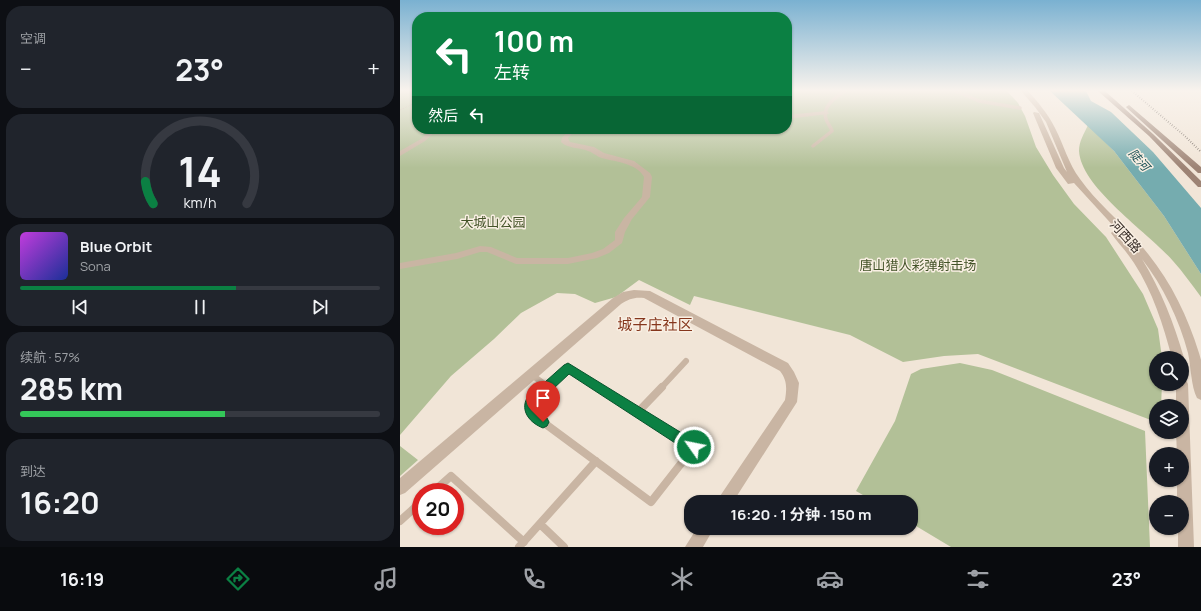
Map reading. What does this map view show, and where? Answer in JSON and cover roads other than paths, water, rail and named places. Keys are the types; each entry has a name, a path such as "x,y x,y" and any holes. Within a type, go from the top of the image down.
{"main road":[{"path":"1130,117 1151,135 1201,185"},
{"path":"1140,117 1201,170"}],"street":[{"name":"河西路","path":"1038,117 1060,168 1078,192 1121,238 1142,266 1168,322 1176,351"},
{"name":"河西路","path":"1046,117 1050,123 1071,172 1089,196 1134,243 1156,272 1166,289 1185,329 1197,369 1201,394"},
{"path":"400,154 424,140 430,134"},
{"path":"400,266 457,256 480,249 488,250 516,261 568,261 594,256 613,247 619,241 620,232 631,213 646,197 648,177 646,173 630,163 601,155 591,149 568,144 565,142 565,138 569,134"},
{"path":"400,488 617,302 627,294 635,292 646,294 784,367 791,376 793,388 790,402 729,495"},
{"path":"1182,391 1186,547"},
{"path":"694,547 702,535"}],"lane":[{"path":"813,146 832,131 826,117"},
{"path":"638,412 686,361"},
{"path":"568,368 694,447 651,502 532,414 531,402 547,386 568,368"},
{"path":"532,375 547,386"},
{"path":"464,489 521,544 596,461"},
{"path":"443,483 451,476 458,483"},
{"path":"401,519 412,510"},
{"path":"540,524 564,547"}],"water":[{"name":"陡河","path":"1077,117 1116,117 1153,152 1201,208 1201,274 1164,216 1114,151"}],"railway":[{"path":"1162,117 1201,152"}],"district":[{"name":"城子庄社区","path":"655,325"}],"park label":[{"name":"大城山公园","path":"493,222"},
{"name":"唐山猎人彩弹射击场","path":"918,265"}]}
